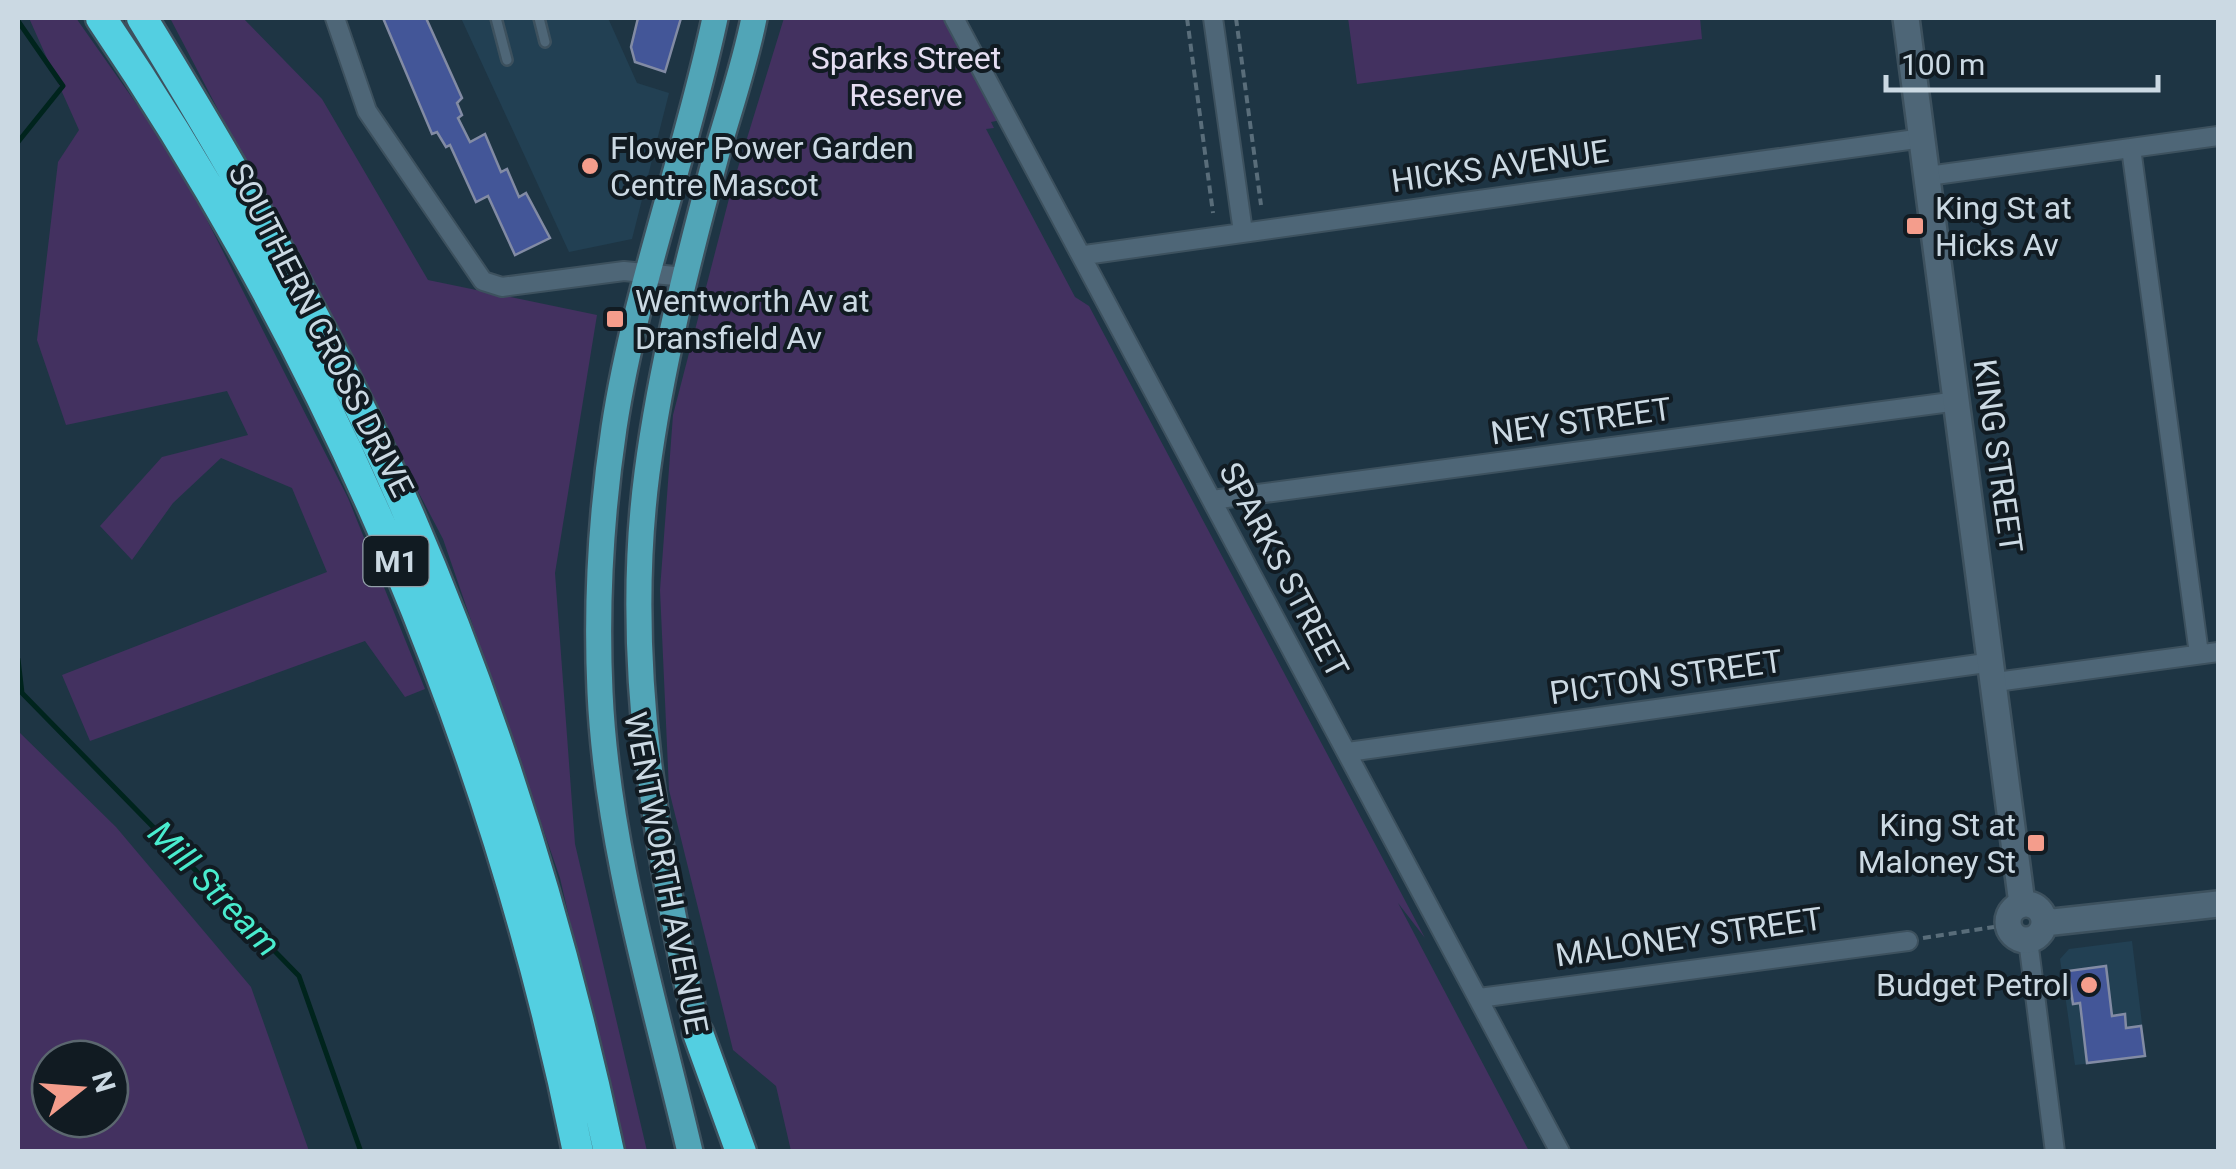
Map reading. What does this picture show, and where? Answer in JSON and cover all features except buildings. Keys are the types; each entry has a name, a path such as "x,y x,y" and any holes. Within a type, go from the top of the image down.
{"highway":[{"name":"SOUTHERN CROSS DRIVE","path":"101,18 197,164 255,266 320,391 376,514 432,648 487,803 532,954 578,1152"},
{"name":"SOUTHERN CROSS DRIVE","path":"142,18 298,286 364,416 434,578 538,867 609,1152"},
{"path":"698,1033 741,1152"}],"main road":[{"name":"WENTWORTH AVENUE","path":"690,1152 631,902 600,695 600,587 614,431 649,271 715,18"},
{"name":"WENTWORTH AVENUE","path":"727,1152 698,1033 650,772 640,641 647,474 686,277 754,18"},
{"name":"KING STREET","path":"1906,18 1995,672 2022,904 2039,910 2036,931"},
{"path":"2036,931 2218,904"}],"street":[{"path":"335,18 367,111 482,282 502,287 649,271 686,277"},
{"name":"SPARKS STREET","path":"954,18 1085,255 1560,1152"},
{"path":"1212,18 1242,232"},
{"path":"1928,176 2218,136"},
{"name":"HICKS AVENUE","path":"1085,255 1922,138"},
{"path":"2131,148 2199,654"},
{"name":"NEY STREET","path":"1212,500 1958,401"},
{"name":"PICTON STREET","path":"1348,752 1995,672 2218,652"},
{"path":"2036,931 2055,1152"},
{"name":"MALONEY STREET","path":"1479,998 1908,941"}],"lane":[{"path":"496,18 507,60"},
{"path":"540,18 545,42"}],"path":[{"path":"1187,18 1213,214"},
{"path":"1236,18 1261,206"},
{"path":"1908,941 1994,927"}],"shaded area":[{"name":"Flower Power Garden Centre Mascot","path":"461,18 608,18 637,83 669,93 632,239 569,252"},
{"path":"2132,941 2146,1057 2075,1065 2060,959 2069,949"}],"green space":[{"path":"29,18 76,18 178,163 348,498 425,689 405,697 365,641 90,741 62,675 327,572 292,488 221,458 173,503 132,560 100,526 162,457 248,435 227,391 66,425 37,340 58,162 79,130"},
{"path":"170,18 243,18 322,99 428,280 597,315 555,573 575,844 647,1151 623,1151 560,878 443,539"},
{"name":"Sparks Street Reserve","path":"784,18 947,18 1001,120 991,122 994,128 986,129 1075,297 1089,306 1425,938 1398,903 1529,1151 791,1151 776,1086 733,1050 669,790 660,590 673,415 732,187"},
{"path":"1348,18 1700,18 1702,39 1357,84"},
{"path":"18,731 116,827 251,987 309,1151 18,1151"}],"waterway":[{"name":"Mill Stream","path":"18,21 63,86 18,142"},
{"name":"Mill Stream","path":"18,659 22,693 299,976 361,1152"}],"place":[{"name":"Flower Power Garden Centre Mascot","path":"590,166"},
{"name":"King St at Hicks Av","path":"1915,226"},
{"name":"Wentworth Av at Dransfield Av","path":"615,319"},
{"name":"King St at Maloney St","path":"2036,843"},
{"name":"Budget Petrol","path":"2089,985"}]}
